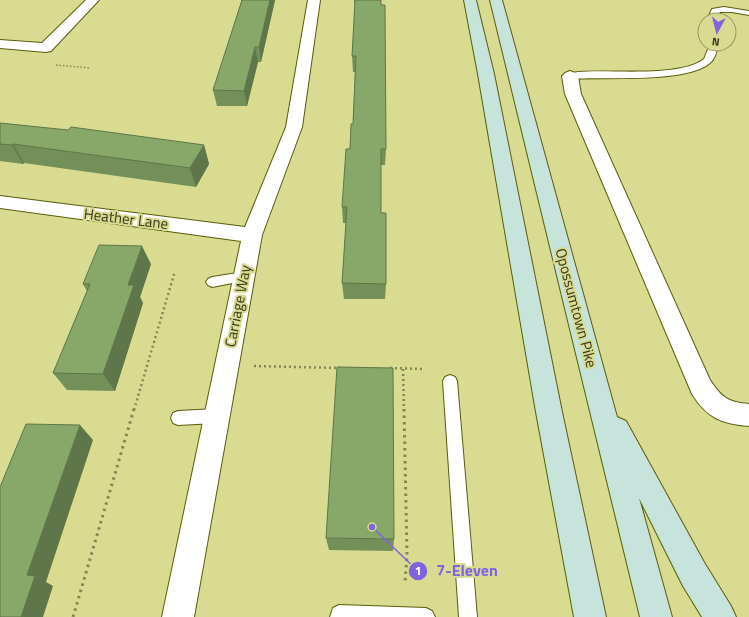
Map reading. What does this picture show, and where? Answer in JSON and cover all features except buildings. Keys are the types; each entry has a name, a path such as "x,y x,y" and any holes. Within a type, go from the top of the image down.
{"main road":[{"path":"470,0 486,74 549,412 590,617"},
{"name":"Opossumtown Pike","path":"496,0 656,617"},
{"path":"599,396 694,576 720,617"}],"street":[{"path":"0,44 46,48 93,0"},
{"name":"Carriage Way","path":"178,617 252,235 294,127 314,0"},
{"path":"570,76 573,94 701,387 710,402 738,414"},
{"name":"Heather Lane","path":"0,202 252,235"}],"lane":[{"path":"715,12 724,9 749,13"},
{"path":"570,76 664,73 690,70 706,63 713,52"},
{"path":"212,282 244,277"},
{"path":"450,381 468,617"},
{"path":"178,418 216,416"},
{"path":"339,617 339,614 426,617"}],"path":[{"path":"56,65 91,68"},
{"path":"73,617 175,271"},
{"path":"250,366 342,368"},
{"path":"387,368 423,369"},
{"path":"402,369 407,555 406,583"}],"place":[{"name":"7-Eleven","path":"372,527"}]}
